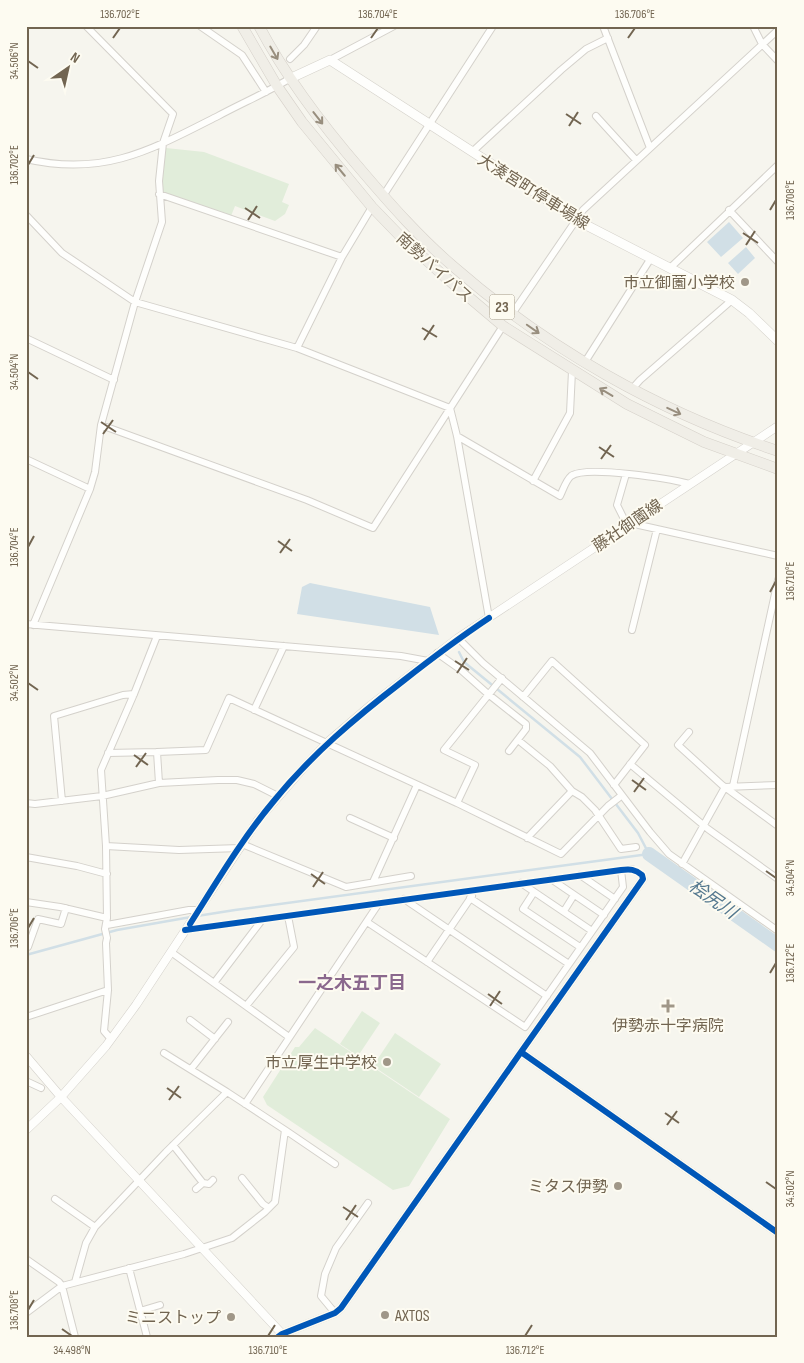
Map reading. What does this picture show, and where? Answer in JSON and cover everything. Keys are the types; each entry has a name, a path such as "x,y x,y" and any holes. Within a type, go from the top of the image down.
{"highway":[{"name":"南勢バイパス","path":"242,26 278,86 321,148 372,207 400,237 503,326 627,404 704,442 778,469"},
{"name":"南勢バイパス","path":"259,26 289,79 338,142 383,196 452,266 512,314 559,347 632,389 703,424 778,451"}],"main road":[{"path":"289,79 330,60"},
{"name":"大湊宮町停車場線","path":"330,60 576,219 732,300 749,313 778,342"}],"street":[{"path":"86,26 173,114 163,143 159,181 162,222 136,302 101,425 95,472 90,489 30,625 401,656 428,661"},
{"path":"200,26 242,55 266,92"},
{"path":"290,59 304,45 317,26"},
{"path":"330,60 394,26"},
{"path":"383,196 493,26"},
{"path":"603,26 650,148"},
{"path":"753,26 762,44 778,61"},
{"path":"512,314 583,210 778,30"},
{"path":"472,152 586,49 608,38"},
{"path":"26,159 50,165 95,164 128,157 163,143 289,79"},
{"path":"596,116 636,160"},
{"path":"670,268 778,165"},
{"path":"159,194 342,257"},
{"path":"297,348 342,257 372,207"},
{"path":"730,210 778,262"},
{"path":"26,215 62,253 136,302 297,348 450,408"},
{"path":"585,362 651,258"},
{"path":"632,389 732,300"},
{"path":"101,425 307,500 374,528 503,326"},
{"path":"26,338 114,380"},
{"path":"533,481 570,413 572,371"},
{"path":"450,408 457,436 489,618"},
{"name":"藤社御薗線","path":"26,1130 60,1097 110,1040 258,820 327,744 371,705 458,638 778,426"},
{"path":"457,436 560,496 570,476 575,474 600,472 626,474 665,478 690,484"},
{"path":"26,459 90,489"},
{"path":"626,474 617,505 629,524 778,556"},
{"path":"632,630 657,529"},
{"path":"733,786 778,580"},
{"path":"110,1040 104,1031 108,990 106,943 107,874 101,770 157,636"},
{"path":"458,638 500,680 590,753 614,785 619,798 664,850 778,931"},
{"path":"254,710 284,646"},
{"path":"437,653 475,681 526,724 526,729 509,751"},
{"path":"523,697 552,661 645,745 614,785"},
{"path":"457,803 475,765 444,750 500,680"},
{"path":"62,801 54,716 123,695 134,694"},
{"path":"108,753 206,750 229,698 457,803 561,854 608,806 619,798"},
{"path":"689,732 678,745 726,787 778,826"},
{"path":"518,740 550,766 572,791 582,797 599,817 621,849 636,847"},
{"path":"157,752 159,783"},
{"path":"630,764 704,825 778,879"},
{"path":"26,803 35,804 102,796 159,783 237,780 254,784 278,796"},
{"path":"373,882 417,785"},
{"path":"726,787 778,785"},
{"path":"682,864 726,787"},
{"path":"527,838 572,791"},
{"path":"350,818 394,838"},
{"path":"106,846 179,850 241,846 346,887 410,876"},
{"path":"26,857 82,867 107,874"},
{"path":"367,922 526,1027 623,887 621,870"},
{"path":"26,1056 60,1097 282,1336 335,1313 346,1302 643,879 642,875 636,870 621,870 262,920 187,927"},
{"path":"580,875 615,899"},
{"path":"551,879 604,915"},
{"path":"521,883 592,931"},
{"path":"427,962 477,889"},
{"path":"534,892 523,909 580,948"},
{"path":"564,911 574,895"},
{"path":"470,898 569,964"},
{"path":"404,899 547,996"},
{"path":"26,902 66,908 106,924 188,910 198,910"},
{"path":"245,1104 379,903"},
{"path":"28,946 38,919 61,924 66,908"},
{"path":"246,1006 294,947 288,916"},
{"path":"214,983 262,920"},
{"path":"171,952 289,1037"},
{"path":"26,1016 108,990"},
{"path":"190,1020 215,1038"},
{"path":"191,1070 228,1022"},
{"path":"521,1052 778,1233"},
{"path":"164,1053 227,1092 335,1164"},
{"path":"26,1081 41,1088"},
{"path":"75,1282 86,1243 95,1227 227,1092"},
{"path":"26,1313 62,1286 202,1249 232,1238 275,1202 285,1130"},
{"path":"174,1145 204,1183"},
{"path":"242,1178 263,1204 269,1208"},
{"path":"196,1189 204,1183 209,1184 213,1180"},
{"path":"55,1199 95,1227"},
{"path":"335,1313 321,1296 325,1274 336,1248 368,1203"},
{"path":"26,1260 62,1286 75,1337"},
{"path":"129,1268 146,1337"},
{"path":"140,1311 160,1305"}],"green space":[{"path":"166,148 204,152 289,184 282,202 289,205 285,214 275,221 235,206 231,216 164,194 161,189"},
{"path":"362,1011 380,1023 358,1056 340,1044"},
{"path":"315,1028 450,1119 409,1186 393,1190 267,1105 263,1097 295,1047 299,1047"},
{"path":"395,1033 441,1064 419,1097 373,1066"}],"shaded area":[{"path":"729,222 743,238 721,257 707,242"},
{"path":"746,247 755,258 738,274 728,263"},
{"path":"310,583 430,607 439,635 297,614 302,587"}],"waterway":[{"path":"197,916 649,854 638,833 580,757 464,662 459,652"},
{"name":"桧尻川","path":"649,854 778,945"},
{"path":"26,955 117,930 191,917"}],"cycle path":[{"path":"190,924 251,831 303,768 368,708 489,618"},
{"path":"185,930 621,870 632,870 642,875 643,879 521,1052"},
{"path":"278,1337 335,1313 341,1308 521,1052 778,1233"}],"place":[{"name":"市立御薗小学校","path":"745,282"},
{"name":"伊勢赤十字病院","path":"668,1006"},
{"name":"市立厚生中学校","path":"387,1062"},
{"name":"ミタス伊勢","path":"618,1186"},
{"name":"AXTOS","path":"385,1315"},
{"name":"ミニストップ","path":"231,1317"}],"district":[{"name":"一之木五丁目","path":"352,983"}]}
